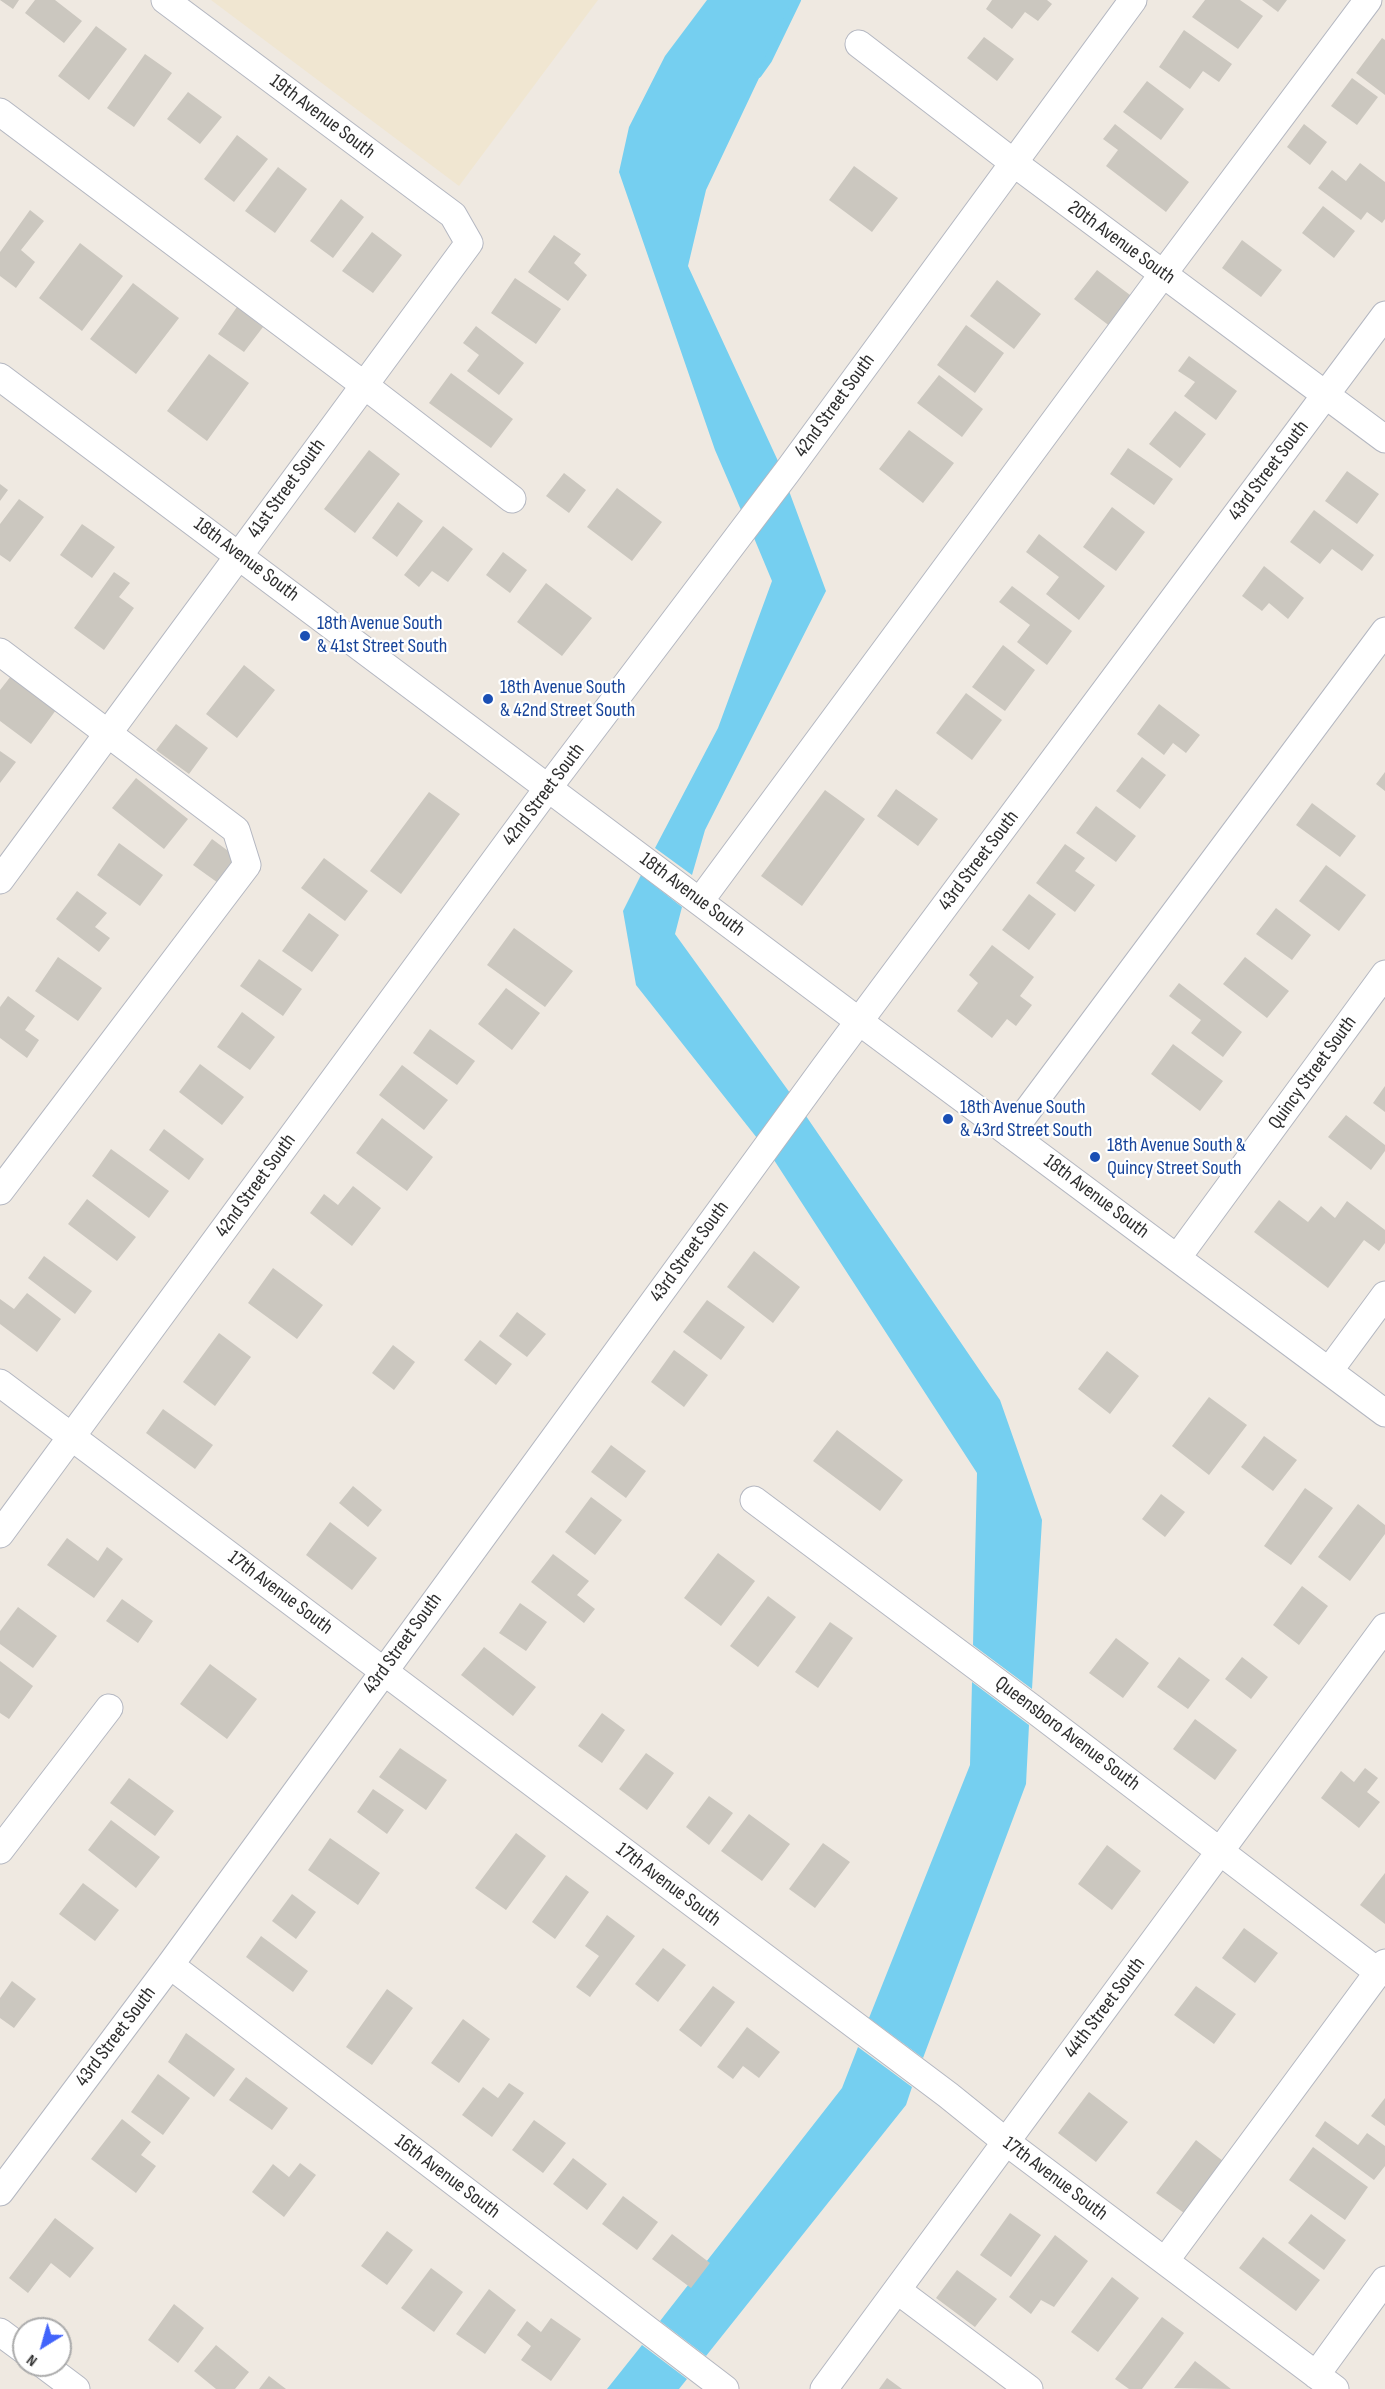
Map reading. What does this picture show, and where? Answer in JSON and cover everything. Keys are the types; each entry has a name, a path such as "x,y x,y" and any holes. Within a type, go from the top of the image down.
{"street":[{"name":"19th Avenue South","path":"165,0 453,215 469,243"},
{"name":"42nd Street South","path":"0,1534 548,788 787,472 1133,0"},
{"path":"700,901 1368,0"},
{"name":"20th Avenue South","path":"860,44 1014,163 1385,439"},
{"path":"0,111 512,499"},
{"name":"41st Street South","path":"0,879 469,243"},
{"name":"43rd Street South","path":"0,2192 170,1965 860,1022 1385,315"},
{"name":"18th Avenue South","path":"0,377 1385,1413"},
{"path":"1010,1134 1385,631"},
{"path":"0,652 236,830 247,866 0,1191"},
{"name":"Quincy Street South","path":"1177,1258 1385,974"},
{"path":"1329,1371 1385,1295"},
{"name":"17th Avenue South","path":"0,1383 1326,2382"},
{"name":"Queensboro Avenue South","path":"754,1500 1222,1852 1381,1967"},
{"name":"44th Street South","path":"824,2389 1005,2141 1222,1852 1385,1627"},
{"path":"0,1850 109,1708"},
{"name":"16th Avenue South","path":"170,1965 725,2389"},
{"path":"1165,2261 1381,1967"},
{"path":"1326,2382 1385,2280"},
{"path":"897,2290 1029,2389"},
{"path":"60,2377 76,2389"}],"shaded area":[{"path":"211,0 598,0 459,186"}],"water":[{"path":"707,0 796,0 706,190 688,266 778,461 741,510 715,450 619,172 629,127 665,56"},
{"path":"789,491 826,591 705,830 692,875 655,848 718,728 772,581 754,538"},
{"path":"641,875 682,907 675,934 790,1093 757,1138 636,985 623,911"},
{"path":"806,1116 1000,1400 1042,1520 1032,1689 973,1645 977,1473 774,1160"},
{"path":"972,1682 1029,1725 1026,1784 923,2058 869,2018 970,1765"},
{"path":"858,2047 912,2087 906,2105 706,2356 660,2321 842,2088"},
{"path":"642,2345 687,2379 679,2389 607,2389"}],"building":[{"path":"0,0 19,0 13,9"},
{"path":"35,0 55,0 82,21 64,43 25,13"},
{"path":"992,0 1047,0 1052,4 1038,21 1025,12 1012,29 986,9"},
{"path":"1205,0 1240,0 1263,16 1238,49 1192,17"},
{"path":"1262,0 1287,0 1278,12"},
{"path":"96,26 127,49 89,100 58,76"},
{"path":"1184,30 1232,64 1219,82 1203,71 1190,89 1159,67"},
{"path":"984,37 1014,59 997,81 967,58"},
{"path":"1382,38 1385,40 1385,95 1356,73"},
{"path":"145,54 172,73 134,127 107,108"},
{"path":"1352,78 1378,97 1357,125 1331,106"},
{"path":"1147,81 1184,109 1161,140 1123,112"},
{"path":"188,92 222,117 200,144 167,119"},
{"path":"1115,124 1189,182 1166,212 1106,166 1118,150 1103,139"},
{"path":"1304,124 1327,142 1310,165 1287,147"},
{"path":"237,135 268,159 234,202 204,179"},
{"path":"1360,163 1385,182 1385,219 1382,223 1367,212 1361,220 1318,188 1332,170 1346,181"},
{"path":"854,166 898,198 872,232 829,200"},
{"path":"278,167 307,189 275,233 245,211"},
{"path":"341,199 364,217 333,258 310,241"},
{"path":"1323,206 1355,231 1334,258 1302,233"},
{"path":"30,210 44,221 21,250 35,262 16,288 0,276 0,252"},
{"path":"372,232 402,255 373,293 342,271"},
{"path":"554,235 581,254 574,263 587,275 568,301 528,272"},
{"path":"1242,240 1282,270 1261,297 1222,268"},
{"path":"80,243 123,276 82,331 39,298"},
{"path":"1097,270 1134,298 1111,327 1074,299"},
{"path":"515,278 561,309 536,344 491,313"},
{"path":"997,280 1041,314 1014,349 970,316"},
{"path":"133,283 179,318 136,374 90,339"},
{"path":"237,307 263,327 244,352 218,334"},
{"path":"966,325 1004,353 975,393 937,365"},
{"path":"476,326 524,363 499,395 467,371 479,355 463,343"},
{"path":"209,354 249,383 207,441 167,411"},
{"path":"1189,356 1237,391 1216,420 1184,396 1195,382 1178,371"},
{"path":"451,373 513,419 491,448 429,403"},
{"path":"939,375 983,409 962,437 917,403"},
{"path":"1175,411 1206,434 1180,468 1149,444"},
{"path":"909,430 954,463 923,503 879,469"},
{"path":"1128,448 1173,479 1154,505 1110,474"},
{"path":"369,450 400,474 355,533 324,509"},
{"path":"1347,471 1379,494 1357,524 1325,501"},
{"path":"564,473 586,490 569,513 546,496"},
{"path":"0,484 8,490 0,501"},
{"path":"617,488 662,522 632,561 587,527"},
{"path":"19,499 44,517 10,562 0,555 0,524"},
{"path":"398,502 423,521 397,557 372,538"},
{"path":"1112,507 1145,532 1116,571 1083,547"},
{"path":"1314,510 1374,555 1362,571 1332,549 1320,564 1290,542"},
{"path":"82,524 115,547 92,578 60,555"},
{"path":"443,526 473,549 448,582 432,571 419,587 404,575"},
{"path":"1039,534 1105,586 1079,620 1046,594 1059,577 1026,552"},
{"path":"503,552 527,570 510,593 486,575"},
{"path":"1264,566 1304,598 1288,619 1269,603 1262,611 1242,596"},
{"path":"114,572 130,583 119,597 134,608 104,650 74,628"},
{"path":"546,583 592,618 562,656 517,622"},
{"path":"1012,586 1072,631 1047,665 1017,642 1030,625 999,602"},
{"path":"1003,645 1035,670 1005,711 972,687"},
{"path":"244,665 275,690 237,738 206,714"},
{"path":"11,676 56,710 31,744 0,721 0,690"},
{"path":"966,693 1002,720 972,760 936,733"},
{"path":"1159,704 1200,735 1186,753 1173,743 1164,755 1137,734"},
{"path":"176,724 208,748 189,774 156,750"},
{"path":"0,751 16,762 0,783"},
{"path":"1142,757 1166,775 1140,809 1116,791"},
{"path":"1385,772 1385,791 1376,784"},
{"path":"136,778 188,819 164,849 112,808"},
{"path":"896,789 938,819 918,846 877,816"},
{"path":"825,790 865,819 802,906 761,876"},
{"path":"429,792 460,814 401,894 370,871"},
{"path":"1312,803 1356,836 1340,857 1296,825"},
{"path":"1096,806 1136,836 1116,862 1076,833"},
{"path":"212,839 239,859 221,885 193,865"},
{"path":"119,843 163,875 140,906 97,875"},
{"path":"1065,844 1085,858 1075,871 1095,885 1075,912 1036,883"},
{"path":"324,858 368,891 345,921 301,888"},
{"path":"1326,865 1366,895 1339,931 1299,901"},
{"path":"77,891 107,913 95,927 110,938 99,952 56,919"},
{"path":"1029,894 1056,914 1029,950 1002,930"},
{"path":"1276,908 1311,935 1292,960 1256,934"},
{"path":"309,913 339,935 312,972 282,951"},
{"path":"514,928 573,971 545,1007 487,965"},
{"path":"992,945 1034,977 1020,996 1032,1005 1016,1026 1007,1019 992,1038 957,1011 978,983 969,975"},
{"path":"58,957 102,988 78,1021 35,991"},
{"path":"1245,957 1289,991 1267,1018 1223,984"},
{"path":"259,959 302,989 283,1016 240,986"},
{"path":"1179,983 1242,1032 1223,1057 1191,1033 1201,1020 1169,996"},
{"path":"506,988 540,1013 512,1050 478,1024"},
{"path":"8,996 35,1016 25,1030 39,1040 27,1058 0,1038 0,1007"},
{"path":"242,1012 275,1037 250,1070 217,1047"},
{"path":"430,1029 475,1061 457,1085 413,1053"},
{"path":"1173,1044 1223,1081 1200,1111 1151,1074"},
{"path":"200,1064 244,1097 222,1125 179,1092"},
{"path":"402,1065 448,1100 424,1130 379,1095"},
{"path":"1385,1086 1385,1112 1373,1103"},
{"path":"1346,1115 1385,1145 1385,1151 1371,1170 1328,1137"},
{"path":"382,1118 433,1157 407,1191 356,1153"},
{"path":"164,1129 204,1159 189,1180 149,1150"},
{"path":"111,1149 169,1191 149,1218 92,1176"},
{"path":"353,1186 381,1208 352,1246 310,1213 324,1194 338,1205"},
{"path":"87,1199 136,1237 117,1261 68,1224"},
{"path":"1279,1200 1308,1222 1321,1206 1335,1218 1347,1201 1385,1230 1385,1243 1379,1251 1364,1240 1328,1288 1254,1232"},
{"path":"754,1251 800,1287 773,1323 727,1287"},
{"path":"44,1256 92,1291 75,1314 28,1278"},
{"path":"273,1268 323,1305 297,1339 248,1303"},
{"path":"27,1293 61,1319 37,1352 0,1324 0,1299 14,1309"},
{"path":"707,1300 745,1327 721,1360 683,1332"},
{"path":"517,1312 546,1334 527,1357 499,1336"},
{"path":"219,1333 251,1357 215,1406 183,1382"},
{"path":"480,1340 512,1364 496,1385 464,1360"},
{"path":"393,1345 415,1362 394,1390 372,1373"},
{"path":"674,1350 708,1375 684,1407 651,1382"},
{"path":"1107,1351 1139,1376 1110,1414 1078,1389"},
{"path":"1209,1397 1247,1425 1209,1475 1172,1446"},
{"path":"163,1409 213,1445 195,1469 146,1433"},
{"path":"837,1430 903,1480 880,1511 813,1461"},
{"path":"1264,1436 1297,1460 1273,1491 1241,1467"},
{"path":"611,1445 646,1471 626,1498 591,1472"},
{"path":"353,1486 382,1510 368,1527 339,1503"},
{"path":"1305,1488 1333,1508 1291,1565 1264,1546"},
{"path":"1161,1494 1185,1512 1165,1537 1142,1519"},
{"path":"591,1497 622,1520 595,1555 565,1532"},
{"path":"1358,1504 1385,1525 1385,1534 1350,1581 1318,1557"},
{"path":"330,1522 377,1558 352,1590 306,1555"},
{"path":"67,1538 98,1561 107,1547 123,1559 94,1598 47,1565"},
{"path":"718,1553 755,1581 721,1626 684,1598"},
{"path":"553,1554 589,1581 577,1595 595,1609 584,1623 531,1582"},
{"path":"1302,1586 1328,1606 1299,1645 1273,1625"},
{"path":"768,1596 796,1617 758,1667 730,1646"},
{"path":"122,1599 153,1621 138,1643 106,1621"},
{"path":"520,1603 547,1622 526,1651 499,1633"},
{"path":"18,1607 57,1636 33,1668 0,1644 0,1631"},
{"path":"830,1622 853,1638 818,1688 795,1672"},
{"path":"1116,1638 1149,1663 1123,1698 1089,1673"},
{"path":"484,1647 536,1687 513,1716 461,1675"},
{"path":"1179,1657 1210,1680 1188,1709 1157,1687"},
{"path":"1242,1657 1268,1677 1251,1699 1225,1679"},
{"path":"0,1661 33,1686 9,1719 0,1713"},
{"path":"210,1664 257,1699 227,1739 180,1704"},
{"path":"602,1713 625,1730 602,1763 578,1746"},
{"path":"1195,1719 1237,1750 1215,1780 1173,1749"},
{"path":"400,1748 447,1780 426,1810 379,1777"},
{"path":"646,1753 674,1773 647,1810 619,1789"},
{"path":"1365,1768 1378,1778 1367,1792 1380,1802 1359,1828 1321,1798 1341,1771 1354,1782"},
{"path":"129,1778 174,1811 155,1836 110,1803"},
{"path":"373,1789 404,1810 387,1834 357,1812"},
{"path":"709,1796 733,1813 709,1845 686,1827"},
{"path":"749,1814 790,1844 762,1881 721,1851"},
{"path":"111,1820 160,1857 136,1888 88,1850"},
{"path":"516,1833 546,1856 506,1910 475,1888"},
{"path":"330,1838 380,1873 358,1905 308,1870"},
{"path":"823,1843 850,1862 815,1908 789,1889"},
{"path":"1107,1845 1141,1871 1112,1910 1078,1884"},
{"path":"1385,1873 1385,1924 1360,1905"},
{"path":"566,1875 589,1892 555,1939 532,1922"},
{"path":"83,1883 119,1910 95,1941 59,1914"},
{"path":"292,1894 316,1912 296,1939 272,1921"},
{"path":"607,1915 635,1936 590,1997 576,1987 599,1956 585,1946"},
{"path":"1244,1928 1278,1953 1255,1983 1222,1958"},
{"path":"261,1936 308,1971 293,1992 246,1957"},
{"path":"663,1948 686,1965 658,2002 635,1984"},
{"path":"12,1981 36,1999 14,2028 0,2018 0,1998"},
{"path":"713,1986 735,2002 701,2047 679,2030"},
{"path":"1196,1986 1236,2014 1214,2044 1174,2015"},
{"path":"387,1989 413,2008 372,2065 346,2047"},
{"path":"463,2019 490,2039 459,2083 431,2063"},
{"path":"747,2027 780,2052 759,2078 743,2066 733,2079 717,2067"},
{"path":"186,2033 235,2069 214,2097 168,2062"},
{"path":"158,2074 190,2098 163,2135 131,2112"},
{"path":"246,2077 288,2108 272,2130 229,2100"},
{"path":"509,2083 524,2093 492,2137 462,2115 483,2087 498,2098"},
{"path":"1089,2092 1128,2122 1096,2162 1058,2133"},
{"path":"1385,2098 1385,2126 1371,2116"},
{"path":"122,2119 151,2142 141,2155 156,2166 136,2193 91,2159"},
{"path":"534,2120 566,2143 543,2173 512,2150"},
{"path":"1325,2121 1358,2145 1367,2133 1385,2146 1385,2166 1374,2180 1315,2136"},
{"path":"1196,2140 1223,2161 1184,2213 1156,2193"},
{"path":"1313,2147 1368,2187 1345,2220 1289,2180"},
{"path":"573,2158 607,2184 587,2210 553,2184"},
{"path":"300,2163 316,2175 284,2217 252,2192 273,2164 289,2177"},
{"path":"623,2196 658,2222 637,2250 602,2224"},
{"path":"1010,2213 1041,2235 1011,2277 980,2255"},
{"path":"1311,2214 1346,2240 1324,2270 1288,2243"},
{"path":"55,2218 94,2248 70,2278 51,2263 28,2293 9,2278"},
{"path":"387,2231 413,2250 387,2285 361,2266"},
{"path":"672,2234 710,2263 691,2288 652,2259"},
{"path":"1055,2235 1088,2261 1054,2307 1041,2300 1031,2314 1009,2297"},
{"path":"1263,2237 1320,2280 1296,2311 1239,2268"},
{"path":"431,2268 463,2292 434,2332 401,2308"},
{"path":"957,2270 997,2299 975,2327 936,2298"},
{"path":"1112,2277 1139,2298 1098,2352 1071,2332"},
{"path":"489,2289 516,2310 485,2354 456,2334"},
{"path":"174,2304 204,2328 178,2363 148,2340"},
{"path":"1162,2317 1184,2333 1142,2389 1129,2389 1115,2379"},
{"path":"551,2318 581,2339 551,2381 521,2360 531,2346 517,2335 527,2321 541,2332"},
{"path":"216,2345 249,2372 235,2389 216,2389 194,2371"},
{"path":"1195,2361 1231,2389 1174,2388"},
{"path":"269,2376 286,2389 259,2389"},
{"path":"887,2378 902,2389 879,2389"}],"waterway":[{"path":"758,74 768,60 797,0"}],"place":[{"name":"18th Avenue South & 41st Street South","path":"305,636"},
{"name":"18th Avenue South & 42nd Street South","path":"488,699"},
{"name":"18th Avenue South & 43rd Street South","path":"948,1119"},
{"name":"18th Avenue South & Quincy Street South","path":"1095,1157"}]}
